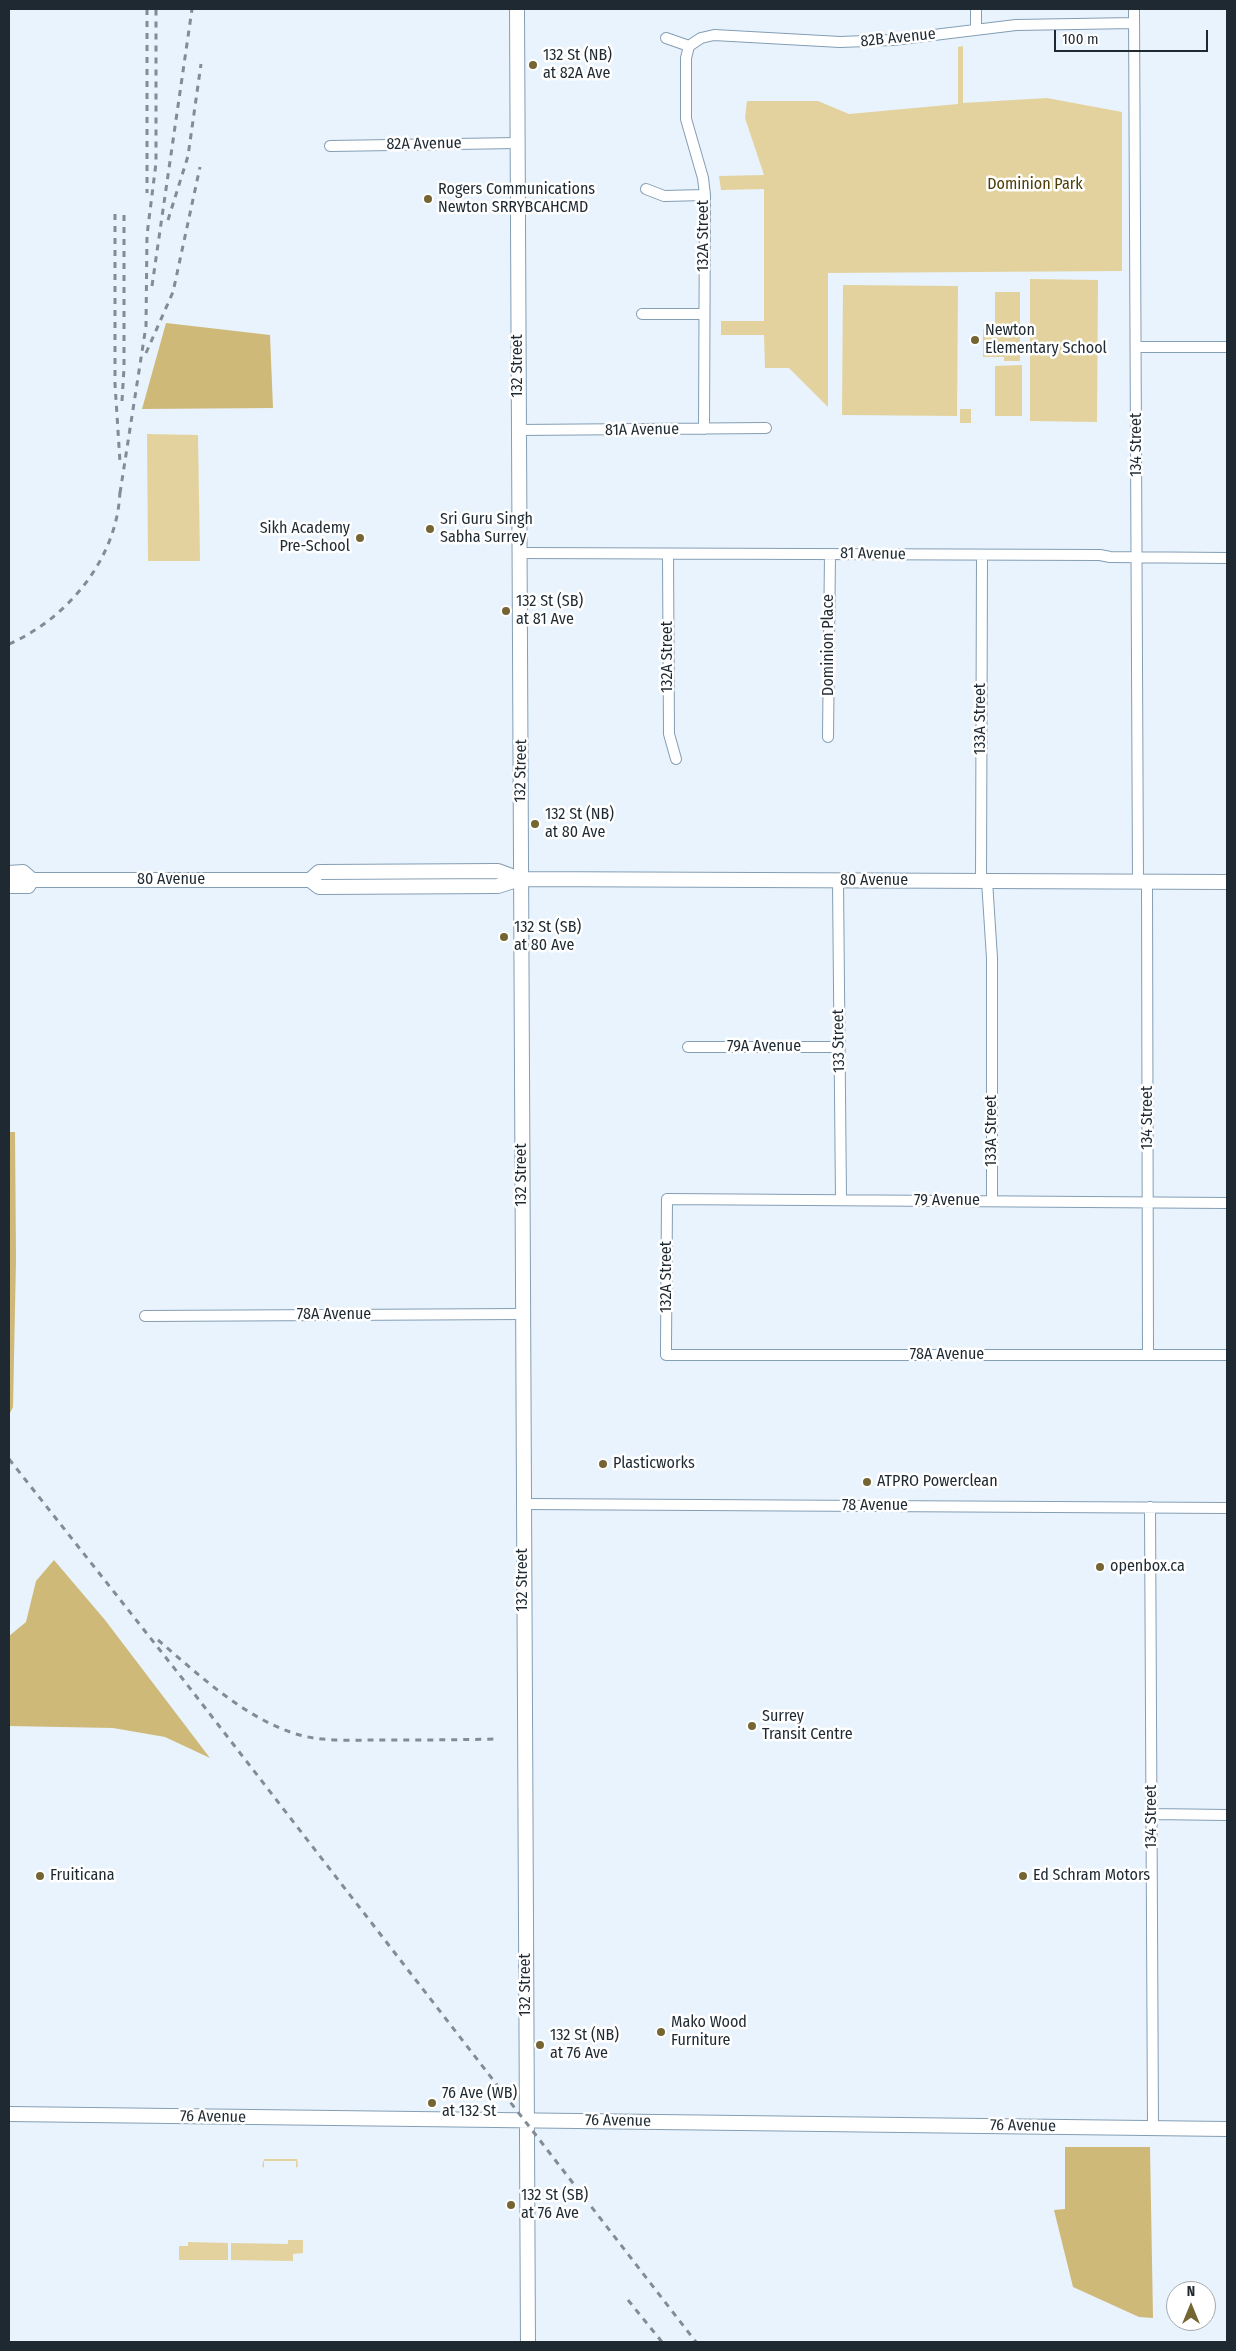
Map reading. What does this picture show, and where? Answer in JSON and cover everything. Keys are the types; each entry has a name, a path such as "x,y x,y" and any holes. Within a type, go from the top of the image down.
{"main road":[{"name":"132 Street","path":"516,9 518,553 522,733 520,880 528,2342"},
{"name":"80 Avenue","path":"9,872 23,872 32,880 310,880 319,872 498,871 520,880 1227,882"},
{"name":"80 Avenue","path":"9,886 28,886 32,880"},
{"name":"76 Avenue","path":"9,2114 1227,2129"}],"street":[{"path":"976,9 976,28"},
{"name":"134 Street","path":"1134,9 1137,557 1149,1202 1148,1355"},
{"name":"82B Avenue","path":"689,46 701,38 714,35 840,42 893,40 976,28 1035,24 1134,23"},
{"path":"666,38 689,46"},
{"name":"132A Street","path":"689,46 686,58 686,120 703,178 705,195 704,429"},
{"name":"82A Avenue","path":"330,146 517,143"},
{"path":"646,189 664,196 705,195"},
{"path":"642,314 704,314"},
{"path":"1136,347 1227,347"},
{"name":"81A Avenue","path":"518,430 766,428"},
{"name":"81 Avenue","path":"518,553 1100,555 1227,558"},
{"name":"132A Street","path":"668,554 668,734 676,759"},
{"name":"Dominion Place","path":"828,737 830,554"},
{"name":"133A Street","path":"982,556 984,881 992,965 992,1201"},
{"name":"133 Street","path":"838,881 841,1200"},
{"name":"79A Avenue","path":"688,1047 839,1047"},
{"name":"132A Street","path":"666,1355 667,1198"},
{"name":"79 Avenue","path":"667,1198 1227,1203"},
{"name":"78A Avenue","path":"145,1316 522,1314"},
{"name":"78A Avenue","path":"666,1355 1227,1356"},
{"name":"78 Avenue","path":"523,1504 1227,1508"},
{"name":"134 Street","path":"1150,1507 1152,2128"},
{"path":"1152,1814 1227,1815"}],"green space":[{"name":"Dominion Park","path":"963,46 963,103 1047,98 1122,112 1122,271 828,273 828,407 789,368 765,368 764,335 721,335 721,321 764,321 764,189 721,190 719,176 764,175 745,118 747,101 818,101 849,114 958,104 958,47"},
{"path":"1030,279 1098,280 1097,422 1030,421"},
{"path":"843,285 958,286 957,416 842,415"},
{"path":"995,292 1020,292 1020,361 1004,361 1004,357 983,357 983,329 995,329"},
{"path":"1022,365 1022,416 995,416 995,366"},
{"path":"960,409 971,409 971,423 960,423"},
{"path":"147,434 198,435 200,561 148,561"},
{"path":"264,2159 297,2159 298,2166 296,2168 296,2161 264,2161 264,2168 262,2166"},
{"path":"288,2240 303,2240 303,2253 293,2254 293,2261 231,2260 231,2243 288,2244"},
{"path":"188,2242 228,2243 228,2260 179,2260 179,2246 188,2246"}],"shaded area":[{"path":"166,323 270,335 273,408 142,409"},
{"path":"9,1132 15,1132 16,1259 13,1407 9,1415"},
{"path":"54,1560 105,1620 210,1758 165,1737 113,1728 9,1726 9,1636 26,1622 36,1581"},
{"path":"1065,2147 1150,2147 1153,2318 1139,2317 1073,2287 1054,2210 1065,2209"}],"railway":[{"path":"147,9 147,193"},
{"path":"120,493 146,326 147,235 156,163 156,9"},
{"path":"152,286 192,9"},
{"path":"168,220 188,156 201,64"},
{"path":"146,353 173,292 200,167"},
{"path":"122,401 124,368 124,213"},
{"path":"115,214 115,384 120,462"},
{"path":"9,644 31,633 52,618 87,581 101,560 111,537 118,512 120,487"},
{"path":"9,1459 182,1678 696,2342"},
{"path":"158,1640 222,1694 240,1706 277,1727 306,1737 337,1740 494,1739"},
{"path":"628,2300 662,2342"}],"place":[{"name":"132 St (NB) at 82A Ave","path":"533,65"},
{"name":"Rogers Communications Newton SRRYBCAHCMD","path":"428,199"},
{"name":"Newton Elementary School","path":"975,340"},
{"name":"Sri Guru Singh Sabha Surrey","path":"430,529"},
{"name":"Sikh Academy Pre-School","path":"360,538"},
{"name":"132 St (SB) at 81 Ave","path":"506,611"},
{"name":"132 St (NB) at 80 Ave","path":"535,824"},
{"name":"132 St (SB) at 80 Ave","path":"504,937"},
{"name":"Plasticworks","path":"603,1464"},
{"name":"ATPRO Powerclean","path":"867,1482"},
{"name":"openbox.ca","path":"1100,1567"},
{"name":"Surrey Transit Centre","path":"752,1726"},
{"name":"Fruiticana","path":"40,1876"},
{"name":"Ed Schram Motors","path":"1023,1876"},
{"name":"Mako Wood Furniture","path":"661,2032"},
{"name":"132 St (NB) at 76 Ave","path":"540,2045"},
{"name":"76 Ave (WB) at 132 St","path":"432,2103"},
{"name":"132 St (SB) at 76 Ave","path":"511,2205"}]}
